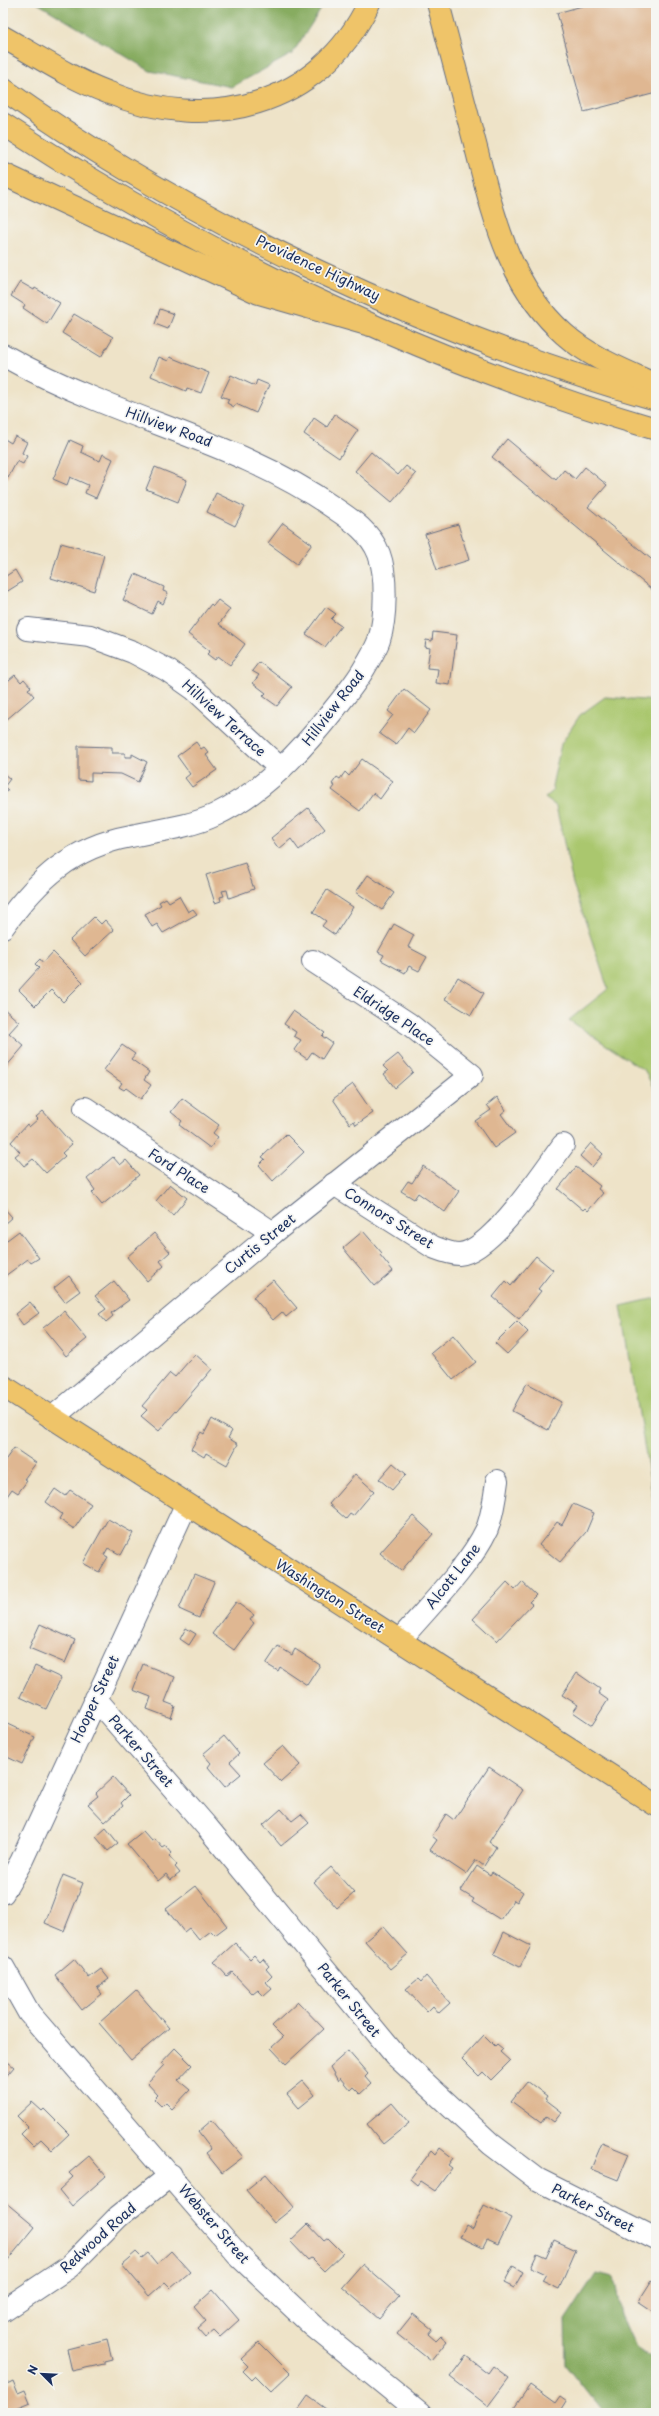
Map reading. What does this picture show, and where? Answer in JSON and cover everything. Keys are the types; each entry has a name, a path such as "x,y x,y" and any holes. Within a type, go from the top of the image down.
{"main road":[{"path":"3,37 78,79 108,93 154,108 177,111 221,111 262,102 302,82 319,69 350,38 369,3"},
{"path":"438,3 492,208 508,258 519,279 546,316 579,346 616,367 656,385"},
{"name":"Providence Highway","path":"3,89 143,178 239,231 312,267 480,340 587,378 656,399"},
{"name":"Providence Highway","path":"3,124 87,178 190,237 295,291 370,325 462,363 544,394 656,429"},
{"path":"3,174 259,292 370,325"},
{"name":"Washington Street","path":"3,1386 186,1505 400,1640 656,1805"}],"street":[{"name":"Hillview Road","path":"3,355 60,385 220,446 265,466 314,494 361,526 379,554 386,600 379,640 357,681 305,746 281,770 258,788 214,815 188,824 101,842 80,852 60,864 43,879 3,927"},
{"name":"Hillview Terrace","path":"28,629 90,636 133,652 167,670 194,689 281,770"},
{"name":"Eldridge Place","path":"313,960 409,1024 472,1075"},
{"name":"Curtis Street","path":"52,1418 273,1233 472,1075"},
{"name":"Ford Place","path":"85,1108 273,1233"},
{"name":"Connors Street","path":"334,1184 433,1246 459,1254 471,1250 484,1242 496,1230 518,1205 563,1145"},
{"name":"Alcott Lane","path":"400,1640 476,1550 487,1528 494,1505 497,1481"},
{"name":"Hooper Street","path":"3,1893 21,1862 95,1698 186,1505"},
{"name":"Parker Street","path":"95,1698 207,1827 396,2056 491,2144 537,2179 656,2239"},
{"name":"Webster Street","path":"3,1967 29,2013 171,2175 241,2258 313,2326 420,2413"},
{"name":"Webster Street","path":"3,2002 29,2013"},
{"name":"Redwood Road","path":"3,2311 69,2267 118,2217 171,2175"}],"green space":[{"path":"37,3 325,3 292,54 232,87 150,71"},
{"path":"605,697 656,701 656,1093 645,1071 569,1020 608,989 573,884 556,806 545,798 553,791 552,786 561,744 580,715"},
{"path":"656,1298 656,1504 654,1504 621,1306"},
{"path":"596,2273 614,2277 621,2315 636,2348 656,2361 656,2413 604,2413 566,2365 565,2320"}],"building":[{"path":"593,3 656,3 656,93 584,112 557,13"},
{"path":"20,282 34,290 35,288 60,303 47,324 23,308 25,305 11,296"},
{"path":"160,309 174,314 168,329 155,324"},
{"path":"74,314 113,337 101,357 62,333"},
{"path":"159,357 168,361 170,357 209,373 201,393 187,388 186,391 151,376"},
{"path":"231,375 255,386 257,380 269,385 256,413 236,404 234,407 227,403 229,399 221,396"},
{"path":"335,414 358,430 339,458 304,434 314,418 327,427"},
{"path":"15,436 27,442 22,453 27,456 23,464 17,461 8,478 3,475 3,438 11,443"},
{"path":"507,439 556,480 564,470 575,479 585,467 607,485 588,507 656,563 656,593 492,457"},
{"path":"70,440 83,446 81,452 100,461 103,454 113,459 96,498 85,493 88,485 70,477 67,485 53,479"},
{"path":"371,452 398,475 406,466 416,474 392,502 355,471"},
{"path":"155,467 187,480 178,502 146,489"},
{"path":"216,493 245,507 235,526 207,512"},
{"path":"283,523 312,544 297,564 268,543"},
{"path":"458,524 469,560 437,570 425,534"},
{"path":"61,543 104,555 94,591 51,578"},
{"path":"15,570 22,582 3,594 3,578"},
{"path":"135,574 164,587 163,591 168,593 163,604 158,601 152,614 123,600"},
{"path":"218,600 230,609 219,624 245,644 230,665 218,656 215,660 207,654 210,651 188,634 211,604 213,606"},
{"path":"326,607 336,614 331,619 341,626 325,647 306,634"},
{"path":"433,632 457,635 450,685 436,683 438,669 427,668 430,648 425,647 426,640 432,641"},
{"path":"259,662 292,687 277,706 263,696 266,693 253,683 259,675 252,671"},
{"path":"15,675 21,682 24,679 31,687 28,689 34,696 6,720 3,716 3,685"},
{"path":"404,689 431,710 414,733 408,728 396,745 379,733 393,715 388,711"},
{"path":"196,742 201,749 204,747 209,753 206,755 217,770 192,787 185,778 190,774 177,756"},
{"path":"78,746 112,747 112,753 125,753 125,757 132,757 132,754 147,762 138,782 121,774 91,773 91,781 78,780"},
{"path":"362,759 393,781 380,799 373,793 360,811 332,790 335,786 332,784 337,777 340,779 345,772 349,776"},
{"path":"3,773 10,779 4,787 8,790 4,795"},
{"path":"308,808 325,829 299,850 291,839 279,849 271,838"},
{"path":"245,863 254,889 229,898 227,890 222,891 224,896 220,897 221,901 215,903 206,875"},
{"path":"368,875 394,893 382,910 356,892"},
{"path":"327,890 353,907 335,935 322,926 326,921 313,912"},
{"path":"179,896 188,912 193,909 197,914 163,933 157,924 152,927 145,914 161,905 159,902 166,898 169,902"},
{"path":"94,917 101,924 105,920 114,930 85,956 70,940"},
{"path":"394,924 414,935 408,947 427,957 419,971 409,966 405,973 381,960 384,955 378,952"},
{"path":"53,952 83,982 63,1002 51,990 35,1006 19,990 39,968 35,964 40,959 43,963"},
{"path":"458,977 484,993 471,1015 445,999"},
{"path":"3,1008 19,1022 9,1033 24,1046 5,1068 3,1066"},
{"path":"293,1011 325,1033 322,1036 332,1043 322,1059 312,1052 307,1059 294,1050 301,1040 294,1036 296,1032 284,1024"},
{"path":"122,1045 135,1054 131,1059 149,1072 144,1080 151,1085 141,1099 126,1088 124,1090 119,1087 122,1083 104,1070"},
{"path":"398,1054 413,1072 395,1088 384,1074 388,1071 383,1066"},
{"path":"353,1084 373,1113 356,1125 354,1121 350,1124 333,1099"},
{"path":"497,1097 506,1110 501,1114 515,1133 494,1148 475,1121 491,1110 487,1105"},
{"path":"182,1098 219,1125 213,1133 218,1137 210,1148 179,1125 182,1121 171,1112"},
{"path":"43,1111 72,1144 62,1153 65,1156 46,1173 33,1159 24,1166 15,1156 20,1152 11,1142 27,1124 29,1127 38,1119 36,1117"},
{"path":"286,1134 304,1152 273,1181 259,1165 265,1159 262,1157"},
{"path":"591,1143 603,1154 592,1167 580,1156"},
{"path":"113,1157 120,1165 126,1160 139,1175 102,1205 92,1193 95,1190 87,1179"},
{"path":"423,1166 459,1191 445,1212 418,1193 414,1199 401,1191 408,1181 412,1183"},
{"path":"576,1167 600,1186 598,1189 603,1193 588,1211 585,1208 583,1210 558,1189"},
{"path":"170,1184 187,1198 173,1215 156,1201"},
{"path":"3,1207 12,1217 3,1225"},
{"path":"19,1231 39,1258 31,1263 28,1259 5,1276 3,1243"},
{"path":"363,1231 382,1253 380,1255 393,1271 375,1286 343,1248"},
{"path":"154,1233 170,1252 160,1261 164,1266 147,1281 127,1257"},
{"path":"536,1256 553,1270 538,1289 541,1291 519,1319 493,1297 506,1281 511,1286"},
{"path":"69,1276 80,1291 65,1302 54,1288"},
{"path":"273,1280 297,1308 286,1317 282,1312 273,1320 253,1297"},
{"path":"114,1281 129,1300 111,1313 113,1316 106,1322 99,1314 106,1309 95,1296"},
{"path":"30,1302 39,1313 23,1325 15,1314"},
{"path":"64,1311 87,1339 66,1356 43,1328"},
{"path":"517,1321 528,1332 507,1354 495,1343"},
{"path":"453,1335 476,1362 453,1380 431,1353"},
{"path":"195,1354 212,1369 159,1431 141,1416 147,1410 142,1406 170,1373 175,1377"},
{"path":"527,1383 562,1402 548,1430 512,1411"},
{"path":"212,1419 232,1431 228,1438 238,1444 227,1465 206,1453 204,1457 191,1449 201,1432 204,1434"},
{"path":"14,1448 36,1463 24,1479 27,1481 18,1493 12,1489 3,1502 3,1463"},
{"path":"393,1463 406,1474 392,1490 379,1479"},
{"path":"355,1474 374,1491 353,1516 350,1514 346,1519 329,1504"},
{"path":"55,1489 65,1496 70,1490 91,1504 74,1529 59,1519 62,1514 46,1502"},
{"path":"573,1504 594,1513 586,1532 560,1562 539,1545 557,1522 562,1525"},
{"path":"413,1516 433,1534 401,1571 380,1553"},
{"path":"108,1519 133,1533 121,1555 108,1548 104,1555 108,1557 99,1572 83,1563"},
{"path":"194,1574 214,1582 199,1618 179,1609"},
{"path":"507,1582 515,1590 522,1582 536,1595 529,1602 532,1604 497,1641 473,1619"},
{"path":"236,1602 254,1615 250,1620 254,1623 234,1650 212,1634"},
{"path":"40,1624 75,1640 65,1663 29,1648"},
{"path":"186,1628 196,1634 189,1645 180,1639"},
{"path":"278,1646 292,1655 295,1649 320,1665 307,1685 280,1667 278,1671 266,1664"},
{"path":"143,1664 175,1677 165,1702 175,1706 171,1718 147,1709 151,1697 133,1690"},
{"path":"35,1666 61,1678 46,1709 20,1697"},
{"path":"577,1673 600,1689 598,1693 608,1700 592,1725 573,1712 578,1705 562,1695"},
{"path":"3,1722 35,1737 22,1764 3,1755"},
{"path":"224,1736 239,1754 230,1762 241,1774 225,1787 208,1767 211,1763 203,1754"},
{"path":"283,1746 300,1765 281,1782 263,1763"},
{"path":"489,1767 523,1790 489,1842 496,1847 484,1866 476,1860 466,1874 430,1850 437,1840 432,1836 446,1814 454,1820"},
{"path":"113,1777 129,1795 121,1803 123,1806 105,1822 88,1804 98,1796 96,1793"},
{"path":"281,1809 292,1821 301,1814 309,1823 281,1846 263,1825"},
{"path":"106,1828 118,1843 108,1851 96,1837"},
{"path":"143,1831 152,1841 155,1839 163,1848 166,1846 172,1853 169,1856 177,1865 175,1867 180,1873 171,1880 166,1874 158,1881 127,1844"},
{"path":"477,1866 490,1875 492,1872 523,1892 517,1902 514,1900 501,1920 472,1902 474,1899 461,1891"},
{"path":"331,1867 354,1893 337,1908 314,1882"},
{"path":"63,1875 83,1883 64,1931 45,1923"},
{"path":"196,1886 227,1926 215,1935 211,1931 199,1940 189,1928 184,1932 166,1909"},
{"path":"383,1926 408,1954 390,1969 365,1941"},
{"path":"504,1932 531,1946 520,1967 494,1954"},
{"path":"235,1943 250,1959 254,1955 260,1962 263,1959 269,1966 266,1969 272,1976 266,1982 272,1989 264,1996 258,1990 253,1994 232,1972 227,1976 214,1962"},
{"path":"74,1959 89,1978 101,1969 109,1979 97,1988 102,1994 82,2010 55,1975"},
{"path":"426,1976 450,2003 439,2013 433,2006 427,2012 406,1989 418,1979 421,1982"},
{"path":"136,1990 169,2028 131,2060 99,2023"},
{"path":"298,2002 324,2029 286,2064 271,2048 283,2037 272,2026"},
{"path":"484,2035 495,2046 497,2044 503,2049 500,2052 510,2061 491,2080 483,2072 479,2076 462,2059"},
{"path":"175,2048 192,2065 178,2080 190,2090 172,2109 165,2102 161,2106 154,2099 158,2095 147,2083 164,2065 161,2063"},
{"path":"348,2051 368,2074 365,2077 371,2084 360,2094 353,2087 350,2090 340,2078 338,2081 330,2067"},
{"path":"3,2058 14,2067 3,2080"},
{"path":"303,2081 315,2095 299,2108 287,2094"},
{"path":"527,2081 547,2096 545,2099 562,2112 554,2122 546,2116 541,2123 511,2101"},
{"path":"32,2102 42,2111 44,2109 69,2134 52,2150 41,2139 33,2146 21,2134 28,2127 17,2116"},
{"path":"392,2103 409,2123 383,2144 367,2124"},
{"path":"212,2120 243,2157 222,2173 206,2153 211,2149 198,2132"},
{"path":"602,2143 629,2154 618,2180 591,2169"},
{"path":"440,2148 453,2158 448,2165 452,2168 435,2191 420,2181 417,2185 410,2179 432,2150 436,2154"},
{"path":"89,2156 106,2176 72,2206 59,2190 73,2177 69,2173"},
{"path":"266,2174 294,2207 274,2223 246,2190"},
{"path":"4,2201 35,2227 3,2266 4,2228"},
{"path":"484,2205 511,2218 498,2245 487,2240 483,2248 460,2237 466,2225 473,2229"},
{"path":"308,2224 324,2241 328,2238 343,2253 324,2271 311,2258 308,2260 290,2241"},
{"path":"554,2240 576,2250 559,2289 542,2281 546,2274 531,2267 537,2254 546,2258"},
{"path":"171,2251 190,2272 171,2288 165,2282 149,2296 122,2264 136,2252 142,2258 148,2253 157,2264"},
{"path":"362,2264 399,2296 379,2319 342,2287"},
{"path":"513,2266 523,2272 514,2288 504,2283"},
{"path":"652,2280 656,2283 656,2314 638,2302"},
{"path":"213,2290 239,2320 220,2337 214,2331 205,2338 197,2329 206,2321 194,2307"},
{"path":"413,2314 432,2329 428,2334 436,2341 441,2336 447,2341 431,2361 397,2334"},
{"path":"107,2339 112,2359 104,2361 104,2364 72,2371 67,2349"},
{"path":"259,2342 290,2373 271,2391 256,2376 252,2380 243,2371 248,2366 241,2359"},
{"path":"466,2356 488,2373 493,2366 509,2378 488,2406 450,2377"},
{"path":"13,2381 18,2393 25,2390 30,2402 3,2413 3,2386"},
{"path":"530,2385 555,2403 560,2396 567,2401 562,2409 568,2413 515,2413 512,2411"},
{"path":"308,2396 330,2412 333,2408 340,2413 296,2413"}]}
